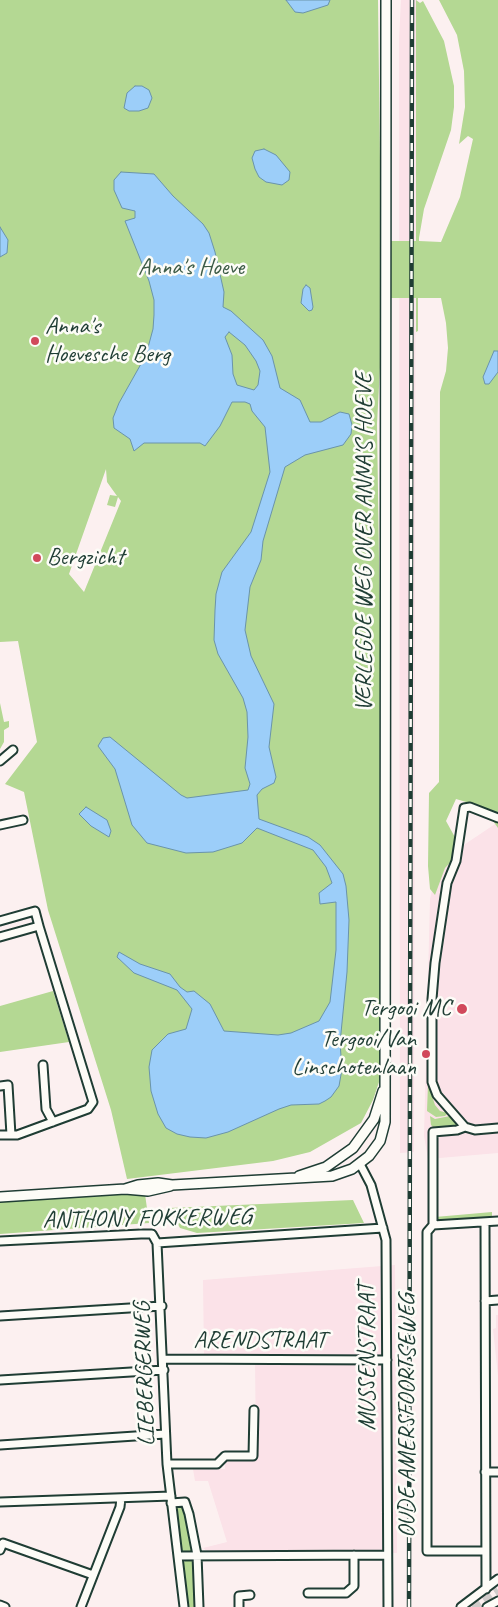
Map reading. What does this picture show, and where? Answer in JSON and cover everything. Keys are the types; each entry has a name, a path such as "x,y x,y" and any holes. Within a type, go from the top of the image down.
{"main road":[{"name":"VERLEGDE WEG OVER ANNA'S HOEVE","path":"0,1197 125,1189 148,1191 172,1185 292,1178 317,1179 347,1171 360,1164 369,1156 380,1141 386,1122 386,0"},
{"name":"VERLEGDE WEG OVER ANNA'S HOEVE","path":"292,1178 315,1171 340,1159 358,1142 374,1119 385,1084"},
{"path":"358,1142 366,1144 369,1156"},
{"path":"340,1159 341,1168 347,1171"}],"street":[{"path":"0,760 13,750"},
{"path":"498,818 470,807 464,808 456,862 447,883 435,963 432,998 433,1089 465,1127 475,1130 498,1128"},
{"path":"0,825 23,820"},
{"path":"0,921 34,912 92,1102 88,1109 17,1135 0,1135"},
{"path":"0,937 39,926"},
{"path":"43,1065 46,1109 53,1122"},
{"path":"0,1086 8,1085 11,1135"},
{"path":"465,1127 457,1130 433,1132 432,1134 433,1225 498,1221"},
{"name":"MUSSENSTRAAT","path":"360,1164 370,1185 386,1240 386,1598 388,1607"},
{"path":"485,1222 486,1588"},
{"name":"OUDE AMERSFOORTSEWEG","path":"433,1225 427,1232 427,1551 485,1551"},
{"name":"ANTHONY FOKKERWEG","path":"0,1241 152,1234 157,1243 383,1228"},
{"name":"LIEBERGERWEG","path":"157,1243 162,1306 167,1464 183,1607"},
{"path":"485,1301 498,1300"},
{"path":"0,1316 162,1306"},
{"name":"ARENDSTRAAT","path":"163,1360 387,1360"},
{"path":"0,1380 164,1370"},
{"path":"167,1464 217,1464 225,1456 253,1456 254,1410"},
{"path":"0,1445 165,1434"},
{"path":"485,1472 498,1472"},
{"path":"81,1607 120,1507 121,1498"},
{"path":"0,1502 121,1498 171,1499 185,1502 197,1555 199,1607"},
{"path":"0,1550 3,1543 93,1575"},
{"path":"308,1593 346,1594 354,1586 354,1555"},
{"path":"178,1556 386,1555"},
{"path":"460,1607 498,1579"},
{"path":"239,1607 239,1596 250,1595"},
{"path":"487,1607 498,1601"},
{"path":"0,1605 5,1607"}],"shaded area":[{"path":"401,0 416,0 414,1152 400,1153 399,39"},
{"name":"Tergooi MC","path":"498,822 498,1153 428,1159 424,1136 430,899 434,881 452,853"},
{"path":"395,1265 397,1553 212,1555 203,1548 227,1542 208,1481 195,1481 193,1469 225,1469 225,1458 256,1458 255,1357 204,1357 203,1280"},
{"path":"496,1315 498,1315 498,1376 493,1329 496,1328"}],"green space":[{"name":"Anna's Hoeve","path":"0,0 378,0 381,241 416,241 416,0 420,3 423,1 444,41 454,86 451,130 424,209 419,238 419,241 441,242 460,197 473,139 468,136 459,144 465,107 464,71 457,35 439,0 498,0 498,828 483,807 456,799 446,821 462,850 445,868 435,895 430,889 428,866 429,793 439,782 440,392 446,371 448,348 446,323 441,298 418,298 418,331 416,332 416,298 381,298 382,330 377,424 381,697 381,1076 373,1100 361,1123 310,1152 273,1161 127,1179 111,1110 48,910 24,792 5,784 37,742 18,641 0,642","holes":["106,469 107,482 117,496 110,495 107,505 115,507 118,497 121,501 84,592 69,574"]},
{"path":"0,703 4,722 9,721 9,727 4,730 4,742 0,749"},
{"path":"53,991 69,1042 0,1052 0,1006"},
{"path":"428,1084 435,1105 440,1111 448,1113 445,1116 436,1117 427,1111"},
{"path":"430,1116 435,1119 450,1116 458,1125 433,1127"},
{"path":"121,1193 145,1194 149,1223 0,1234 0,1201"},
{"path":"353,1200 364,1223 197,1233 180,1228 169,1208"},
{"path":"492,1212 492,1218 441,1222 435,1217"},
{"path":"177,1505 182,1505 194,1548 193,1552 184,1552 180,1547 175,1509"},
{"path":"192,1558 195,1561 196,1607 186,1607 182,1564 187,1559"}],"water":[{"path":"286,0 330,0 328,5 303,13 295,12"},
{"path":"135,86 142,86 149,90 152,98 148,108 139,111 129,111 124,108 127,93"},
{"path":"264,149 276,155 290,172 289,180 282,185 266,182 259,177 255,169 252,158 255,151"},
{"path":"121,172 154,174 173,196 203,224 209,233 215,252 224,292 223,307 231,311 263,340 272,356 280,388 300,400 310,422 321,422 340,412 349,414 352,425 351,434 343,445 305,455 285,467 263,541 261,560 250,587 245,630 251,656 274,704 269,747 276,777 274,783 262,789 257,795 259,819 308,837 320,845 343,874 346,886 349,920 347,972 340,1043 342,1069 339,1086 331,1097 319,1104 291,1105 228,1132 206,1138 177,1134 166,1128 158,1114 151,1091 149,1067 152,1050 168,1034 186,1029 192,1009 177,990 134,973 117,957 119,952 140,964 170,974 180,987 187,992 194,991 210,1004 224,1031 278,1035 291,1033 319,1021 330,1002 336,950 336,902 320,904 319,893 332,883 326,867 313,850 257,828 242,843 213,852 186,853 147,843 132,825 115,769 98,746 103,738 110,737 187,798 248,790 250,784 245,768 248,737 247,712 243,698 218,654 214,640 216,594 222,572 251,532 270,472 265,427 252,411 250,404 245,402 232,402 220,426 205,446 200,443 144,443 134,451 130,439 114,428 113,418 119,403 146,355 153,329 154,300 149,281 125,221 135,218 135,211 122,208 114,190 114,180","holes":["229,332 245,345 256,361 260,371 258,385 254,390 237,385 233,374 232,355 225,337"]},
{"path":"0,227 8,240 7,253 0,257"},
{"path":"306,285 310,288 313,307 309,311 301,303 303,289"},
{"path":"494,351 498,351 498,372 489,384 485,384 483,377"},
{"path":"86,807 107,820 111,831 109,837 91,826 79,814"}],"tunnel":[{"path":"472,1607 498,1590"}],"railway":[{"path":"409,1607 412,0"}],"place":[{"name":"Anna's Hoevesche Berg","path":"35,341"},
{"name":"Bergzicht","path":"37,558"},
{"name":"Tergooi MC","path":"462,1009"},
{"name":"Tergooi/Van Linschotenlaan","path":"426,1054"}]}
